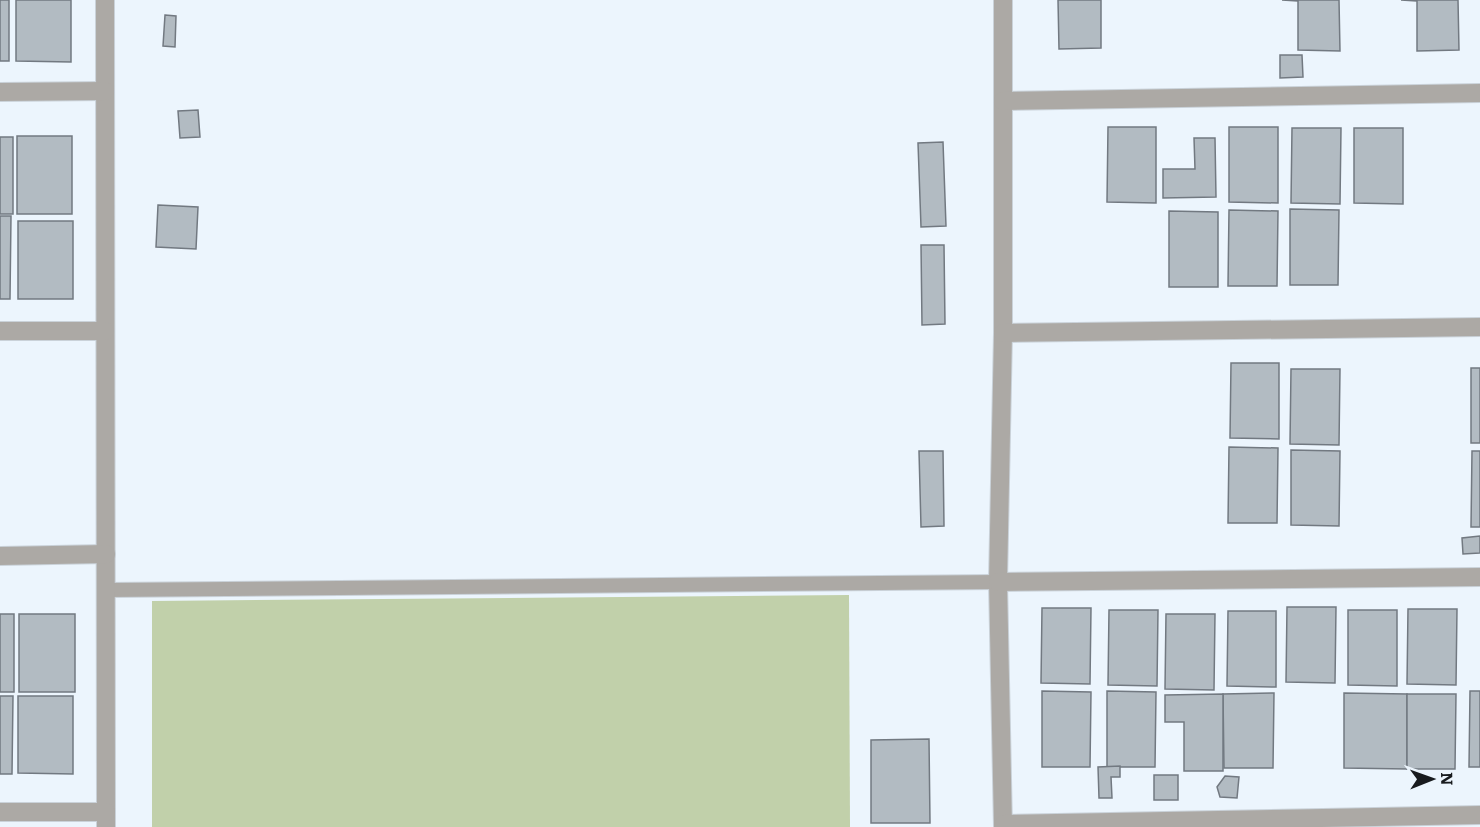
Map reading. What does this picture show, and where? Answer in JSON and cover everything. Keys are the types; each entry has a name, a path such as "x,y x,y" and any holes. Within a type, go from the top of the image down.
{"street":[{"path":"0,812 106,819 105,0"},
{"path":"1003,0 1003,333 998,582 1004,825 1480,816"},
{"path":"0,92 105,91"},
{"path":"1003,101 1480,93"},
{"path":"1003,333 1480,327"},
{"path":"0,331 105,331"},
{"path":"0,556 106,554"},
{"path":"998,582 1480,577"}],"lane":[{"path":"106,590 998,582"}],"green space":[{"path":"849,595 850,827 152,827 152,601"}],"building":[{"path":"0,0 9,0 9,61 0,61"},
{"path":"16,0 71,0 71,62 16,61"},
{"path":"1058,0 1101,0 1101,48 1059,49"},
{"path":"1282,0 1339,0 1340,51 1298,50 1298,1"},
{"path":"1401,0 1458,0 1459,50 1417,51 1417,1"},
{"path":"165,15 176,16 175,47 163,46"},
{"path":"1280,55 1302,55 1303,77 1280,78"},
{"path":"198,110 200,137 180,138 178,111"},
{"path":"1108,127 1156,127 1156,203 1107,202"},
{"path":"1229,127 1278,127 1278,203 1229,202"},
{"path":"1292,128 1341,128 1340,204 1291,203"},
{"path":"1354,128 1403,128 1403,204 1354,203"},
{"path":"17,136 72,136 72,214 17,214"},
{"path":"0,137 13,137 13,214 0,214"},
{"path":"1194,138 1215,138 1216,197 1163,198 1163,169 1195,169"},
{"path":"943,142 946,226 921,227 918,143"},
{"path":"158,205 198,207 196,249 156,247"},
{"path":"1290,209 1339,210 1338,285 1290,285"},
{"path":"1229,210 1278,211 1277,286 1228,286"},
{"path":"1169,211 1218,212 1218,287 1169,287"},
{"path":"0,216 11,216 10,299 0,299"},
{"path":"18,221 73,221 73,299 18,299"},
{"path":"921,245 944,245 945,324 922,325"},
{"path":"1231,363 1279,363 1279,439 1230,438"},
{"path":"1471,368 1480,368 1480,443 1471,443"},
{"path":"1291,369 1340,369 1339,445 1290,444"},
{"path":"1229,447 1278,448 1277,523 1228,523"},
{"path":"1291,450 1340,451 1339,526 1291,525"},
{"path":"919,451 943,451 944,526 921,527"},
{"path":"1472,451 1480,451 1480,527 1471,527"},
{"path":"1480,536 1480,553 1463,554 1462,538"},
{"path":"1287,607 1336,607 1335,683 1286,682"},
{"path":"1042,608 1091,608 1090,684 1041,683"},
{"path":"1408,609 1457,609 1456,685 1407,684"},
{"path":"1109,610 1158,610 1157,686 1108,685"},
{"path":"1348,610 1397,610 1397,686 1348,685"},
{"path":"1228,611 1276,611 1276,687 1227,686"},
{"path":"0,614 14,614 14,692 0,692"},
{"path":"19,614 75,614 75,692 19,692"},
{"path":"1166,614 1215,614 1214,690 1165,689"},
{"path":"1042,691 1091,692 1090,767 1042,767"},
{"path":"1107,691 1156,692 1155,767 1107,767"},
{"path":"1470,691 1480,691 1480,767 1469,767"},
{"path":"1274,693 1273,768 1224,768 1223,694"},
{"path":"1344,693 1407,694 1407,769 1344,768"},
{"path":"1223,694 1223,771 1184,771 1184,722 1165,722 1165,695"},
{"path":"1407,694 1456,694 1455,769 1407,769"},
{"path":"0,696 13,696 12,774 0,774"},
{"path":"18,696 73,696 73,774 18,773"},
{"path":"929,739 930,823 871,823 871,740"},
{"path":"1120,766 1120,777 1111,777 1112,798 1099,798 1098,767"},
{"path":"1154,775 1178,775 1178,800 1154,800"},
{"path":"1225,776 1239,777 1237,798 1220,797 1217,787"}]}
